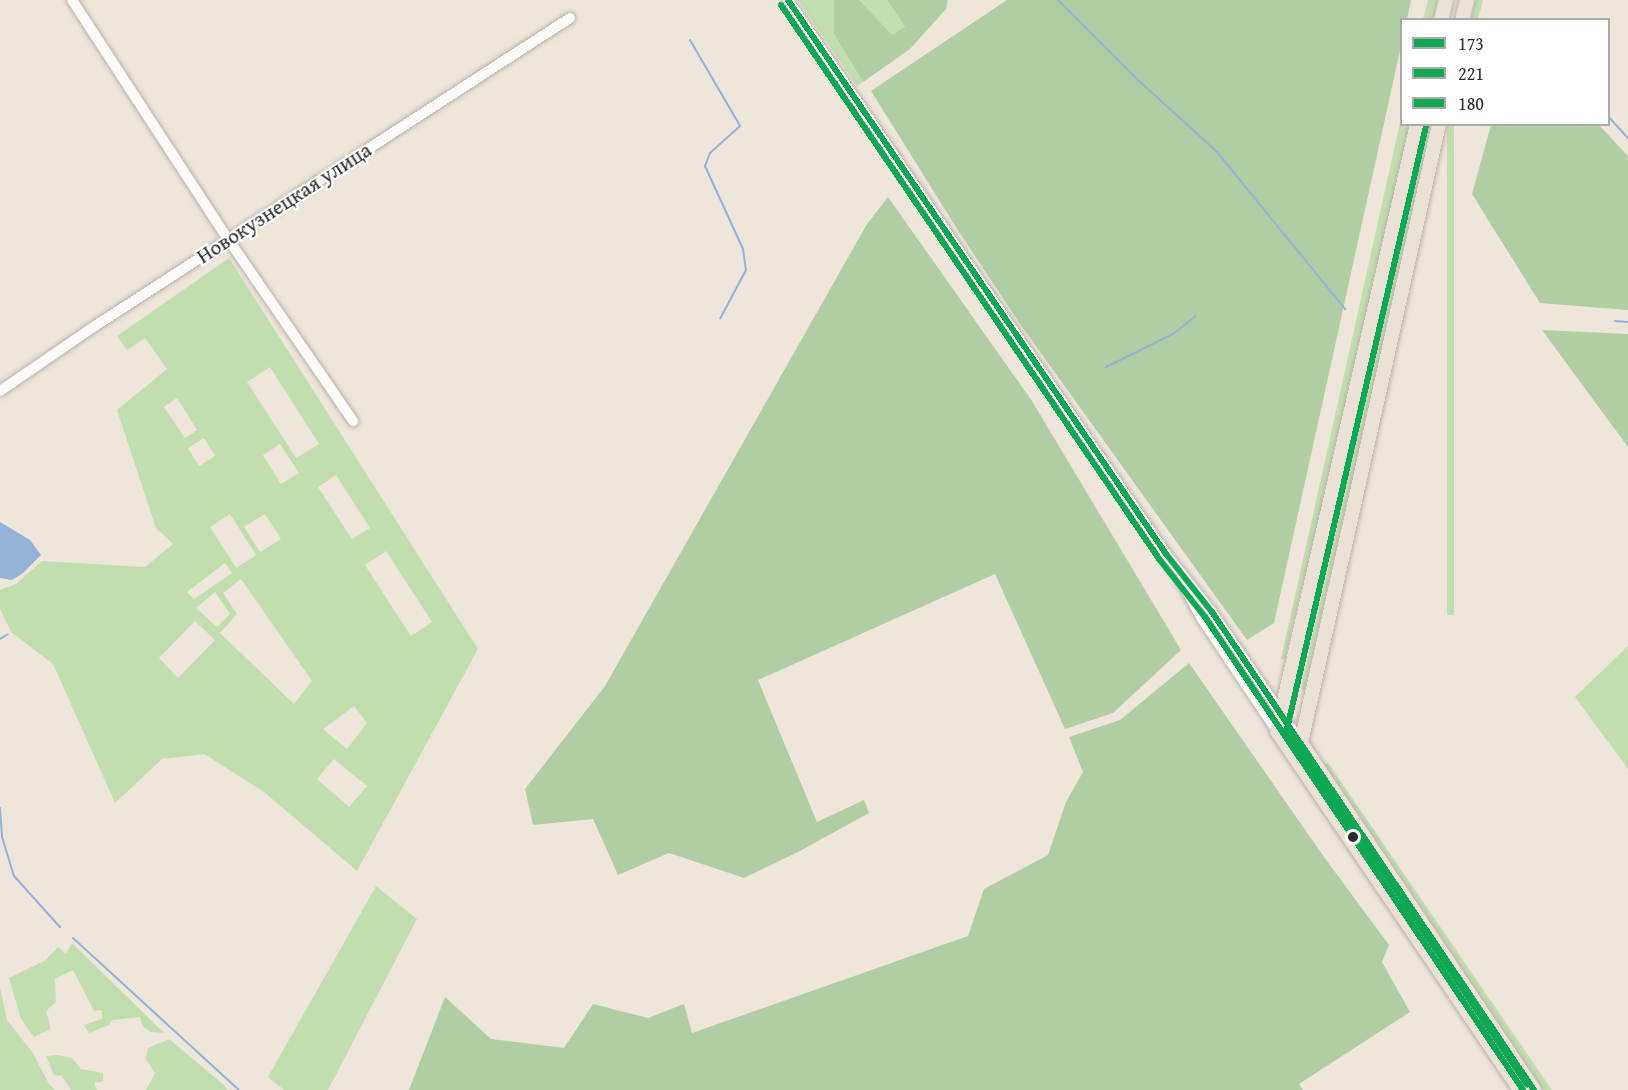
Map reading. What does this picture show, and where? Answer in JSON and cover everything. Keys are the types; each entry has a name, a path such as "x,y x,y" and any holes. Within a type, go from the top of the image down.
{"main road":[{"path":"1442,18 1446,0"},
{"path":"1462,18 1467,0"},
{"path":"1417,126 1277,731 1294,743 1534,1090"},
{"path":"1439,126 1294,743 1520,1090"}],"street":[{"path":"72,0 228,239 353,421"},
{"path":"788,0 1166,554 1212,612 1281,714 1294,743"},
{"name":"Новокузнецкая улица","path":"0,391 228,239 570,18"},
{"path":"1166,554 1202,619 1277,731"}],"green space":[{"path":"798,0 834,0 834,34 863,82 857,86"},
{"path":"834,0 859,0 892,35 905,27 887,0 948,0 946,9 910,49 863,82 834,34"},
{"path":"859,0 887,0 905,27 892,36"},
{"path":"1007,0 1411,0 1407,18 1400,18 1400,51 1274,623 1247,640 1020,324 959,232 871,91"},
{"path":"1428,0 1438,0 1434,18 1423,18"},
{"path":"1475,0 1483,0 1478,18 1471,18"},
{"path":"1400,123 1400,126 1411,126 1311,566 1299,599 1285,660 1281,659"},
{"path":"1427,126 1433,126 1304,693 1301,687"},
{"path":"1447,126 1454,126 1454,615 1447,615"},
{"path":"1491,126 1600,126 1628,156 1628,310 1540,303 1472,194"},
{"path":"888,197 1032,401 1181,650 1113,713 1065,729 995,574 758,680 817,822 864,800 869,813 798,852 744,878 669,853 618,875 593,819 533,825 525,789 605,686 867,224"},
{"path":"229,258 478,649 357,871 264,792 204,754 162,759 115,803 53,664 11,632 0,609 0,590 16,584 42,561 145,567 173,544 156,528 117,410 167,369 145,338 127,350 117,336","holes":["270,367 319,444 296,458 247,382","177,398 197,430 185,438 164,407","204,438 215,456 199,466 188,448","280,444 299,473 281,484 263,455","336,475 370,528 352,539 318,487","230,514 256,555 236,568 210,527","265,514 281,539 260,552 244,527","386,551 432,622 411,636 365,565","225,563 232,573 194,599 187,592","241,579 312,681 294,704 220,633 237,614 223,593","215,592 230,614 217,627 196,608","195,621 215,640 178,678 159,658","354,706 367,723 347,749 323,729","334,759 367,786 349,807 317,779"]},
{"path":"1542,330 1628,334 1628,447"},
{"path":"1628,646 1628,769 1575,697"},
{"path":"1189,663 1324,857 1389,945 1382,962 1410,1012 1299,1084 1303,1090 409,1090 445,997 491,1039 564,1048 593,1004 648,1018 684,1004 692,1033 968,936 984,889 1048,855 1066,802 1083,772 1069,737 1120,720"},
{"path":"1328,763 1552,1090 1543,1090 1324,765"},
{"path":"376,886 417,919 328,1090 284,1090 268,1077"},
{"path":"72,943 164,1033 151,1032 143,1027 140,1017 112,1020 109,1025 89,1033 84,1025 102,1019 102,1010 94,1011 73,970 55,979 56,1002 46,1011 51,1029 34,1037 21,1019 9,978 44,961 58,947 66,954"},
{"path":"0,988 7,1020 33,1053 49,1084 55,1090 0,1090"},
{"path":"169,1039 227,1090 146,1090 155,1073 146,1059 148,1048"},
{"path":"57,1055 72,1058 81,1069 103,1073 103,1081 94,1083 97,1090 71,1090 62,1076 54,1075 46,1056"}],"water":[{"path":"0,522 30,540 41,555 23,573 12,580 0,578"}],"waterway":[{"path":"1058,0 1138,80 1217,152 1345,309"},
{"path":"690,40 740,126 710,153 705,166 743,249 746,270 720,319"},
{"path":"1610,118 1628,138"},
{"path":"1106,367 1173,334 1196,316"},
{"path":"1615,321 1628,322"},
{"path":"0,639 8,634"},
{"path":"0,808 2,837 14,876 60,927"},
{"path":"73,938 239,1090"}],"transit line":[{"name":"173","path":"788,0 1166,554 1212,612 1534,1090"},
{"name":"221","path":"781,5 1159,559 1205,617 1523,1090"},
{"name":"180","path":"1426,126 1287,729 1527,1085"}]}
